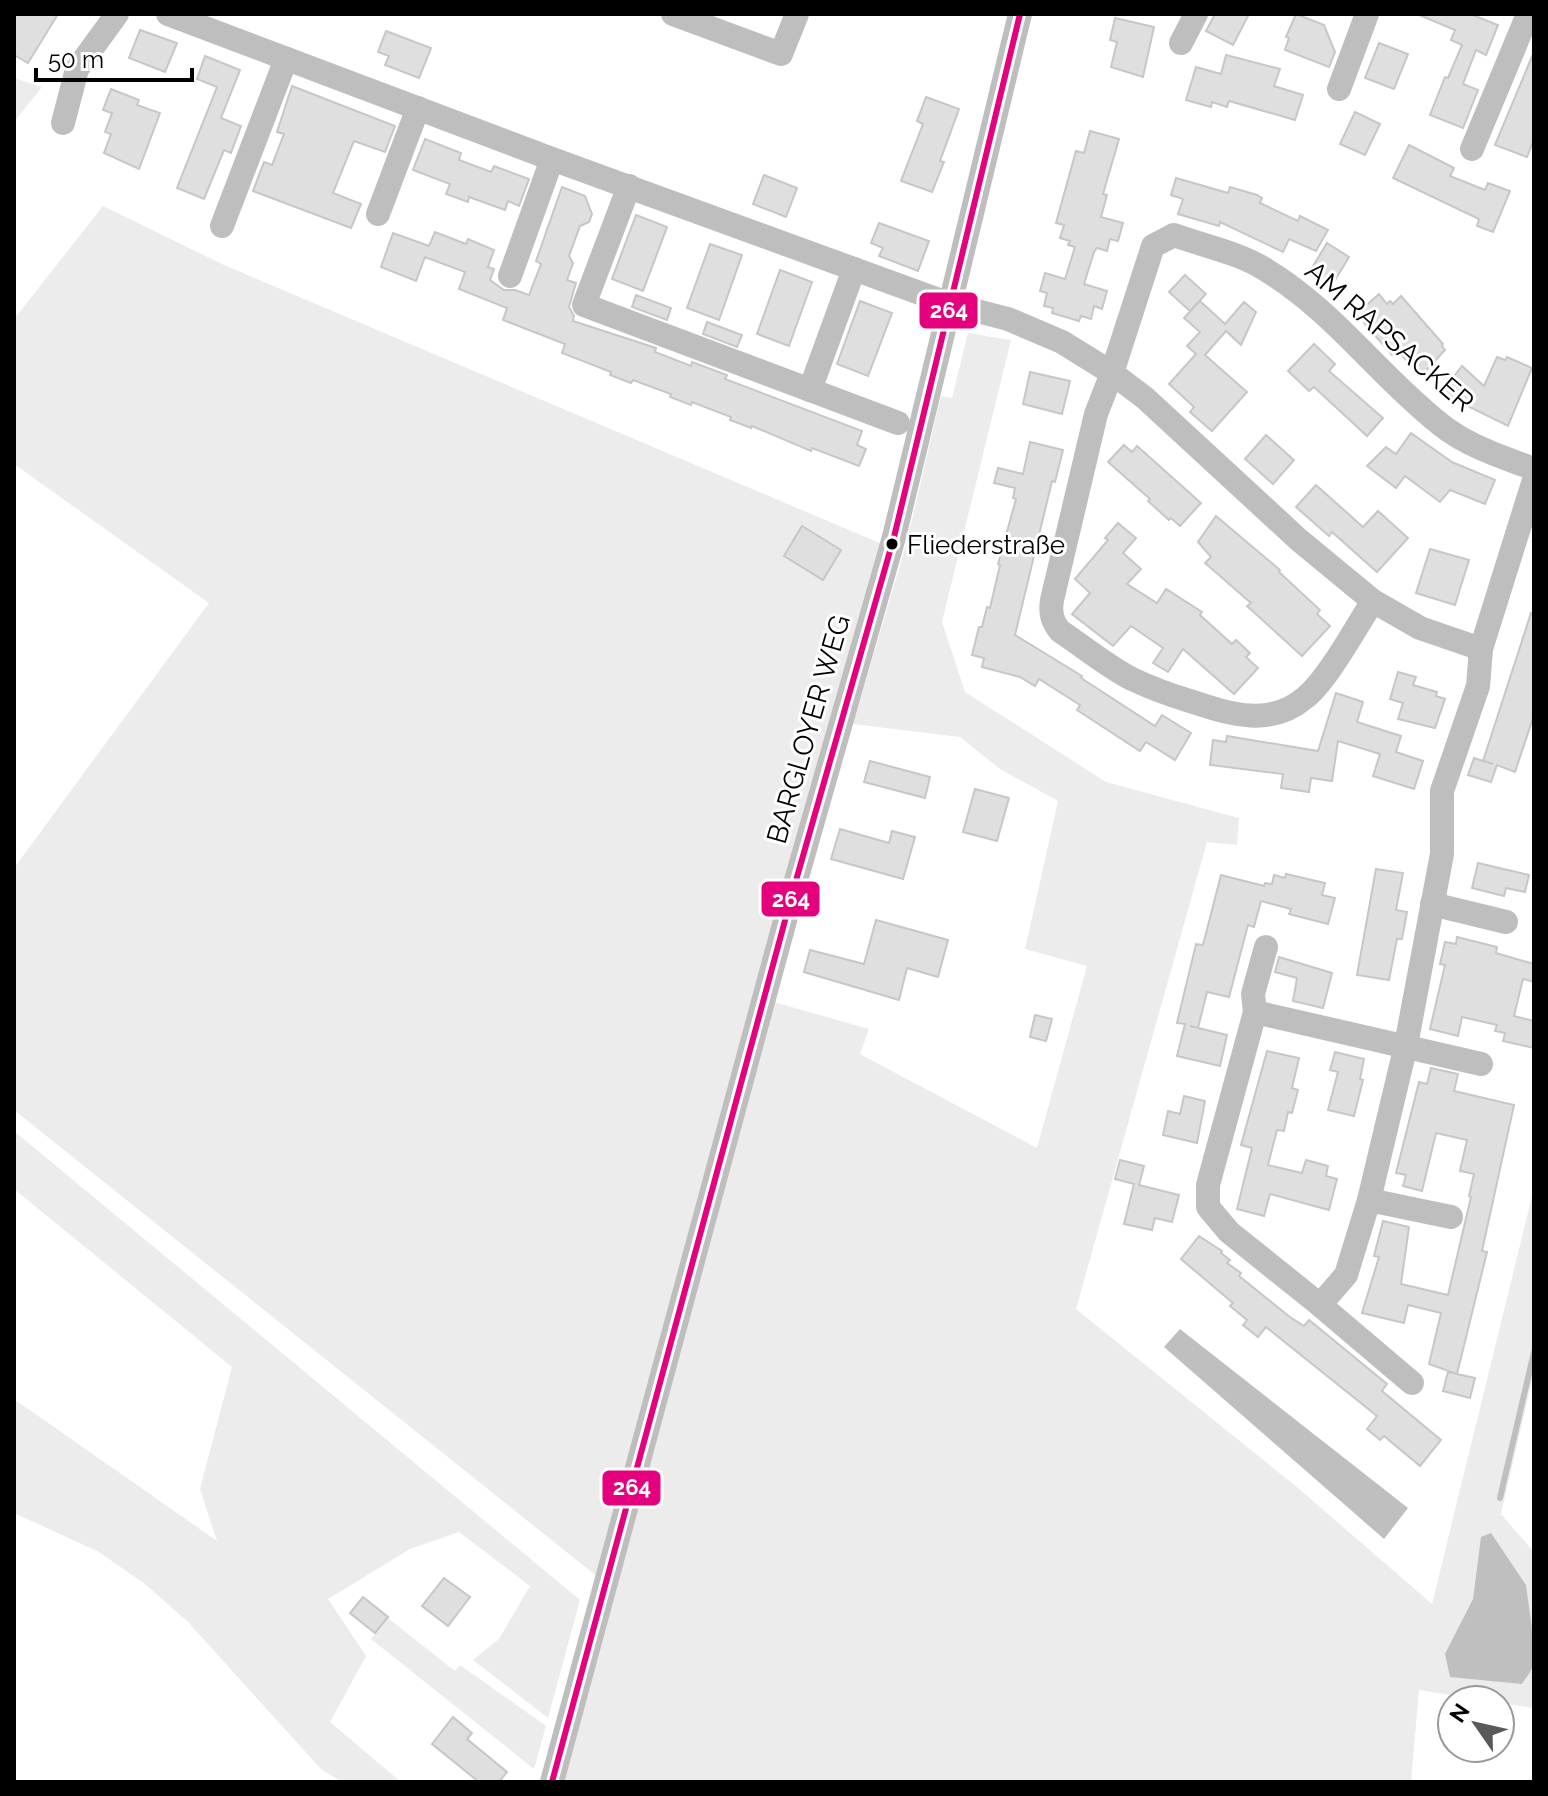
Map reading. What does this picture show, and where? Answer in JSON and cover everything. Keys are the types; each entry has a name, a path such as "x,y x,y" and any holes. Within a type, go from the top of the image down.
{"street":[{"path":"63,123 77,69 117,14"},
{"path":"168,14 552,159 950,304 1008,319 1049,336 1112,373 1145,398 1299,540 1373,601 1420,628 1481,649"},
{"path":"673,14 781,54 797,14"},
{"name":"BARGLOYER WEG","path":"552,1782 788,906 891,547 1020,14"},
{"path":"1181,43 1196,14"},
{"path":"1339,89 1367,14"},
{"path":"1472,149 1528,14"},
{"path":"222,226 286,59"},
{"path":"378,214 418,108"},
{"path":"510,276 552,159"},
{"path":"629,186 584,305 898,423"},
{"name":"AM RAPSACKER","path":"1373,601 1305,699 1282,712 1256,717 1229,714 1131,678 1060,631 1051,617 1052,600 1096,414 1153,246 1174,235 1265,269 1334,320 1386,375 1442,426 1484,451 1534,469"},
{"path":"810,390 854,269"},
{"path":"1320,1305 1346,1275 1369,1200 1406,1045 1442,854 1442,791 1478,686 1481,649 1534,480"},
{"path":"1432,904 1506,922"},
{"path":"1266,947 1253,994 1255,1012 1208,1185 1208,1207 1229,1232 1412,1383"},
{"path":"1255,1012 1481,1064"},
{"path":"1369,1200 1451,1217"}],"shaded area":[{"path":"14,78 42,87 14,122"},
{"path":"103,206 224,265 882,544 599,1578 14,1110 14,868 209,603 14,464 14,319"},
{"path":"968,333 1011,340 942,622 965,692 1106,782 1239,818 1237,845 1207,842 1076,1309 1298,1488 1432,1604 1534,1188 1534,1372 1501,1514 1534,1552 1534,1708 1516,1705 1516,1684 1436,1684 1436,1693 1419,1690 1411,1782 558,1782 774,1002 869,1029 860,1054 1037,1148 1087,966 1025,949 1058,801 1000,769 960,737 853,724 906,545 941,396 952,398"},
{"path":"14,1131 580,1600 548,1718 473,1660 499,1639 530,1586 459,1532 410,1549 328,1599 366,1656 330,1722 401,1782 342,1782 321,1769 187,1621 146,1585 99,1552 14,1513 14,1399 217,1541 200,1489 232,1367 14,1189"},
{"path":"1180,1329 1408,1508 1384,1539 1164,1347"},
{"path":"1491,1533 1526,1585 1534,1666 1522,1684 1450,1677 1445,1654 1473,1599 1481,1537"},
{"path":"388,1618 455,1671 460,1665 546,1726 534,1769 371,1639"}],"building":[{"path":"14,14 58,14 28,63 14,55"},
{"path":"1215,14 1249,14 1233,45 1206,31"},
{"path":"1296,14 1324,25 1335,52 1329,67 1285,50 1289,38 1286,37"},
{"path":"1417,14 1470,14 1498,25 1486,55 1476,50 1463,84 1478,90 1463,128 1430,115 1462,45 1451,40 1455,30"},
{"path":"1115,18 1154,27 1143,77 1111,67 1117,42 1110,40"},
{"path":"140,30 177,43 165,72 129,58"},
{"path":"386,31 431,48 419,78 385,65 389,56 378,52"},
{"path":"1379,43 1408,54 1394,89 1365,78"},
{"path":"1533,54 1534,139 1527,157 1495,145"},
{"path":"1226,55 1280,69 1274,86 1303,95 1295,120 1229,101 1227,107 1212,102 1211,107 1186,100 1196,67 1221,74"},
{"path":"205,56 240,70 221,118 241,126 231,153 224,150 204,199 177,188 217,87 197,79"},
{"path":"292,86 395,126 385,152 354,141 333,193 361,204 351,228 253,191 264,162 272,165 284,134 277,132"},
{"path":"111,89 139,100 137,105 160,113 139,169 104,153 111,134 105,132 112,113 103,110"},
{"path":"926,97 959,109 932,192 901,181 923,124 917,121"},
{"path":"1355,112 1380,124 1365,155 1340,144"},
{"path":"1090,131 1119,139 1103,194 1107,195 1101,217 1123,223 1118,241 1110,239 1107,251 1097,248 1094,252 1084,284 1107,291 1102,309 1094,306 1091,319 1081,316 1079,321 1052,313 1053,308 1044,306 1047,293 1040,291 1045,273 1065,279 1075,247 1068,245 1070,241 1060,238 1064,225 1056,223 1076,151 1084,153"},
{"path":"425,139 461,153 459,160 491,172 494,166 529,179 519,206 508,201 505,210 469,197 468,202 446,194 450,184 413,170"},
{"path":"1409,145 1454,168 1450,176 1485,190 1488,183 1510,191 1493,232 1477,226 1479,219 1393,178"},
{"path":"764,175 797,188 786,217 753,204"},
{"path":"1176,178 1228,193 1230,187 1257,195 1262,198 1260,203 1298,221 1300,216 1328,230 1316,251 1289,239 1283,252 1220,222 1219,226 1178,214 1183,199 1171,195"},
{"path":"562,187 585,196 592,214 589,222 580,226 569,256 573,263 567,280 576,283 569,307 573,321 656,348 655,352 691,366 692,362 727,375 725,379 862,431 857,445 866,449 859,466 812,448 811,451 633,380 631,383 562,353 565,344 503,320 507,308 459,289 465,272 425,257 416,281 381,267 393,233 429,246 435,232 466,244 468,239 494,250 488,267 494,269 490,280 504,290 529,295 541,264 536,261"},
{"path":"636,215 667,227 643,291 612,279"},
{"path":"879,223 929,241 918,271 879,256 883,248 871,243"},
{"path":"1327,243 1349,257 1332,285 1310,271"},
{"path":"710,244 742,255 719,320 687,308"},
{"path":"780,270 812,282 789,346 757,334"},
{"path":"1185,275 1206,294 1190,311 1169,292"},
{"path":"1379,294 1387,304 1390,301 1393,304 1401,296 1443,344 1445,350 1422,375 1397,351 1392,355 1364,323 1369,319 1361,310"},
{"path":"636,295 671,308 667,320 632,307"},
{"path":"860,301 892,313 868,376 837,364"},
{"path":"1200,301 1225,324 1244,302 1256,312 1241,345 1226,331 1205,355 1247,392 1212,431 1190,412 1194,407 1169,384 1196,354 1187,346 1200,332 1184,318"},
{"path":"707,322 742,335 737,347 703,334"},
{"path":"1314,344 1335,364 1329,371 1383,418 1367,436 1314,387 1309,391 1288,371"},
{"path":"1497,357 1505,360 1507,357 1532,368 1508,426 1441,393 1462,366 1484,386"},
{"path":"1030,372 1070,381 1062,414 1023,404"},
{"path":"1411,433 1452,462 1495,480 1485,504 1450,490 1440,502 1405,476 1396,488 1367,466 1386,447 1396,454"},
{"path":"1266,435 1294,460 1273,484 1245,459"},
{"path":"1030,442 1063,450 1055,482 1052,481 1015,635 1155,726 1162,715 1191,733 1175,760 1146,742 1140,751 1077,710 1080,705 1039,679 1035,686 1020,677 982,667 984,658 972,655 979,627 982,627 987,607 990,608 998,564 1016,499 1013,498 1015,488 994,483 998,468 1023,474"},
{"path":"1124,445 1132,452 1137,446 1201,503 1180,526 1171,518 1169,520 1108,462"},
{"path":"1316,485 1363,527 1378,511 1408,538 1377,572 1332,532 1329,536 1296,507"},
{"path":"1216,516 1280,570 1320,610 1317,614 1330,626 1302,656 1247,606 1251,603 1205,563 1211,557 1198,542"},
{"path":"1118,523 1136,538 1123,553 1141,569 1127,584 1157,603 1166,589 1202,612 1200,615 1232,644 1236,640 1250,653 1246,657 1258,668 1234,694 1183,649 1168,672 1153,663 1163,648 1131,626 1113,646 1072,614 1090,593 1075,579 1108,540 1105,538"},
{"path":"802,526 841,550 823,580 784,556"},
{"path":"1430,549 1469,560 1455,605 1416,593"},
{"path":"1531,613 1534,614 1534,715 1515,772 1497,765 1491,782 1468,775 1474,758 1483,761"},
{"path":"1398,672 1416,677 1413,685 1437,692 1436,696 1445,699 1435,728 1398,719 1403,703 1390,699"},
{"path":"1336,693 1363,702 1357,722 1401,736 1396,752 1423,761 1414,789 1373,776 1380,754 1338,741 1332,781 1311,778 1309,792 1281,788 1283,774 1210,765 1213,740 1226,742 1227,736 1318,751"},
{"path":"870,761 930,777 925,798 864,782"},
{"path":"975,789 1009,798 997,841 963,832"},
{"path":"840,829 889,843 892,831 915,837 903,879 831,859"},
{"path":"1478,863 1529,875 1525,892 1506,888 1504,896 1472,888"},
{"path":"1376,869 1403,873 1396,910 1407,912 1402,939 1397,939 1389,980 1357,975"},
{"path":"1286,874 1325,883 1322,895 1335,898 1328,924 1289,914 1291,909 1261,901 1254,927 1248,925 1229,997 1207,992 1198,1028 1227,1035 1220,1066 1177,1056 1185,1024 1177,1023 1196,944 1203,945 1221,875 1264,886 1265,883 1272,884 1274,875 1285,878"},
{"path":"876,920 948,940 938,977 907,968 899,1000 804,972 810,950 864,964"},
{"path":"1457,937 1497,947 1496,953 1534,964 1534,982 1523,979 1514,1016 1534,1021 1534,1048 1503,1041 1505,1033 1495,1031 1497,1025 1462,1017 1458,1036 1430,1029 1445,965 1440,964 1445,942 1456,944"},
{"path":"1279,957 1332,973 1323,1008 1293,1001 1297,978 1275,972"},
{"path":"1035,1015 1052,1019 1046,1041 1030,1037"},
{"path":"1267,1051 1299,1058 1292,1088 1298,1090 1292,1113 1288,1112 1284,1131 1277,1130 1268,1165 1302,1173 1306,1160 1328,1166 1326,1176 1337,1179 1329,1210 1270,1194 1264,1216 1237,1209 1252,1148 1241,1145"},
{"path":"1335,1052 1364,1059 1360,1079 1363,1080 1354,1116 1328,1110 1338,1072 1330,1070"},
{"path":"1431,1068 1458,1074 1454,1091 1514,1105 1482,1251 1487,1252 1457,1374 1429,1364 1441,1313 1408,1305 1404,1323 1362,1313 1379,1257 1374,1256 1383,1221 1409,1227 1401,1284 1448,1295 1474,1174 1460,1171 1467,1140 1436,1133 1422,1191 1403,1186 1406,1175 1396,1173 1419,1082 1427,1084"},
{"path":"1184,1096 1205,1101 1197,1143 1163,1135 1168,1111 1180,1114"},
{"path":"1120,1160 1144,1166 1139,1185 1179,1195 1172,1222 1155,1218 1152,1230 1124,1224 1134,1184 1115,1179"},
{"path":"1199,1236 1222,1251 1230,1260 1227,1263 1241,1273 1239,1276 1290,1317 1304,1326 1309,1320 1387,1384 1382,1391 1441,1440 1420,1466 1384,1436 1380,1440 1367,1429 1377,1416 1266,1327 1258,1337 1243,1325 1247,1320 1230,1306 1233,1303 1181,1259"},
{"path":"1448,1372 1475,1378 1470,1398 1443,1391"},
{"path":"444,1578 470,1597 448,1626 422,1606"},
{"path":"363,1597 388,1617 375,1633 350,1613"},
{"path":"453,1717 472,1733 467,1739 507,1772 499,1782 479,1782 432,1744"}],"waterway":[{"path":"1500,1498 1534,1352"}],"transit line":[{"name":"264","path":"552,1782 793,891 894,537 1020,14"}],"place":[{"name":"Fliederstraße","path":"892,544"}]}
